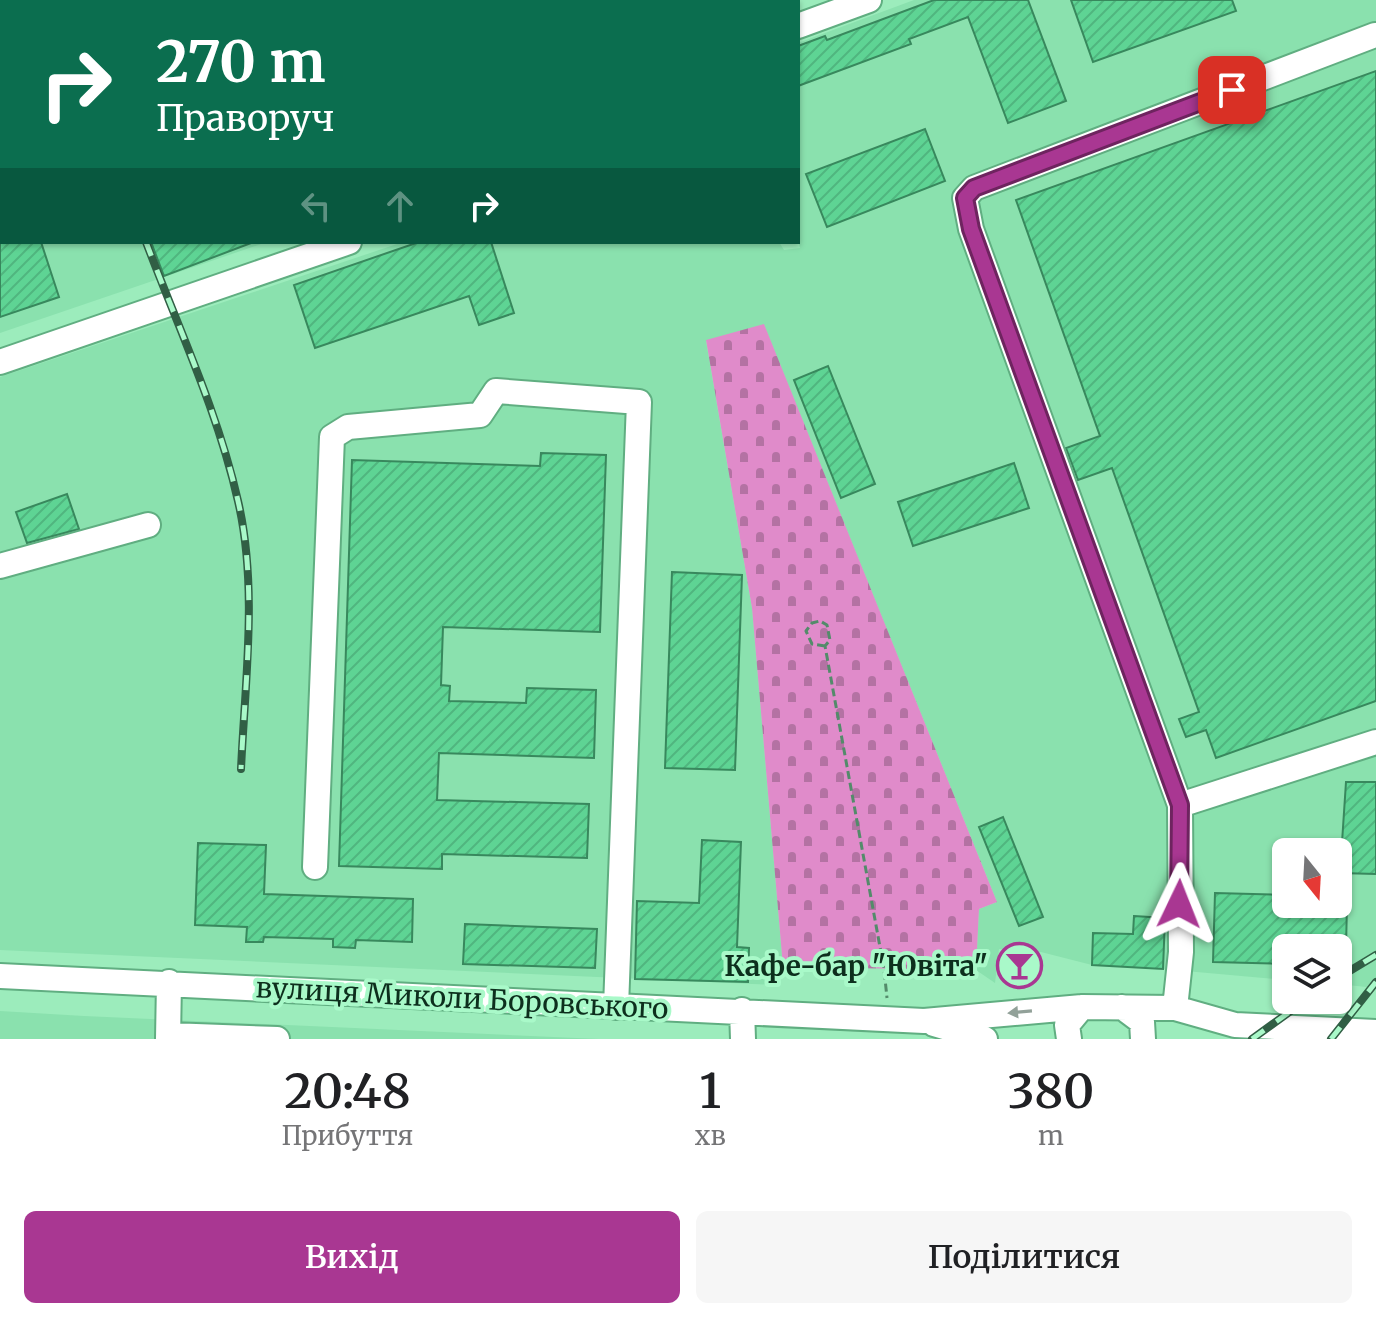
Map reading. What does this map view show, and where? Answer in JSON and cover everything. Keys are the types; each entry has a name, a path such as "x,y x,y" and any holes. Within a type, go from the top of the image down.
{"street":[{"path":"800,25 869,0"},
{"path":"1175,1008 1181,952 1180,805 971,229 965,198 974,188 1375,35"},
{"path":"0,362 343,244"},
{"path":"315,867 332,437 348,427 480,415 496,391 639,402 616,1007"},
{"path":"0,566 148,525"},
{"path":"1180,805 1376,742"},
{"name":"вулиця Миколи Боровського","path":"0,976 924,1021 1082,1007 1175,1008 1235,1025 1376,1032"},
{"path":"169,982 168,1037 277,1039"},
{"path":"1069,1039 1067,1025 1082,1007"},
{"path":"1122,1007 1142,1022 1143,1039"},
{"path":"742,1010 743,1039"},
{"name":"вулиця Миколи Боровського","path":"924,1021 985,1039"},
{"path":"1210,1039 1235,1025"}],"path":[{"path":"820,621 827,625 830,640 825,646 812,644 807,638 806,631 812,623 820,621"},
{"path":"825,646 884,969 889,1018"}],"shaded area":[{"path":"914,0 1376,0 1376,988 1352,985 1352,934 1272,934 1272,979 1092,965 1041,952 999,949 995,983 976,970 979,909 997,902 764,325 706,341 752,608 783,967 777,985 0,950 0,377 397,244 780,244 784,250 800,248 800,42"},
{"path":"0,244 261,244 0,333"},
{"path":"0,1011 84,1016 599,1039 0,1039"}],"green space":[{"path":"764,324 997,902 979,909 976,970 783,967 752,608 706,340"}],"building":[{"path":"934,0 1028,0 1066,101 1008,123 968,17 909,39 911,44 800,85 800,45 825,36 827,40"},
{"path":"1071,0 1232,0 1236,11 1093,62"},
{"path":"1376,71 1376,701 1216,758 1206,730 1186,737 1179,719 1199,712 1112,468 1078,480 1066,448 1100,436 1016,200"},
{"path":"925,129 945,181 827,227 806,174"},
{"path":"0,244 42,244 59,297 0,317"},
{"path":"152,244 248,244 164,276"},
{"path":"413,244 492,244 514,313 479,325 469,296 315,348 294,285"},
{"path":"828,366 875,484 841,498 794,380"},
{"path":"541,453 606,455 600,632 443,627 441,685 450,686 449,701 526,703 527,688 596,690 594,758 439,753 437,800 589,804 587,858 442,854 442,869 339,866 352,460 540,466"},
{"path":"1014,463 1029,508 913,546 898,502"},
{"path":"67,494 79,529 27,543 16,512"},
{"path":"672,572 742,575 735,770 665,768"},
{"path":"1346,782 1376,782 1376,874 1352,873 1352,838 1342,838"},
{"path":"1003,817 1043,917 1019,926 979,827"},
{"path":"702,840 741,842 737,947 749,948 748,982 635,979 637,901 699,903"},
{"path":"198,843 266,845 264,894 413,899 412,942 356,940 355,948 333,947 333,939 264,937 263,942 246,942 247,927 195,925"},
{"path":"1215,893 1272,895 1272,918 1347,918 1346,934 1272,934 1272,964 1213,962"},
{"path":"1134,916 1165,918 1163,969 1092,965 1093,933 1133,934"},
{"path":"465,924 597,929 595,968 463,964"}],"railway":[{"path":"147,244 220,435 244,534 249,600 241,769"},
{"path":"1352,970 1376,955"},
{"path":"1331,1039 1376,982"},
{"path":"1252,1039 1287,1014"}],"place":[{"name":"Кафе-бар \"Ювіта\"","path":"1019,966"}],"route":[{"path":"1179,904 1180,805 971,229 965,198 974,188 1232,90"}]}
